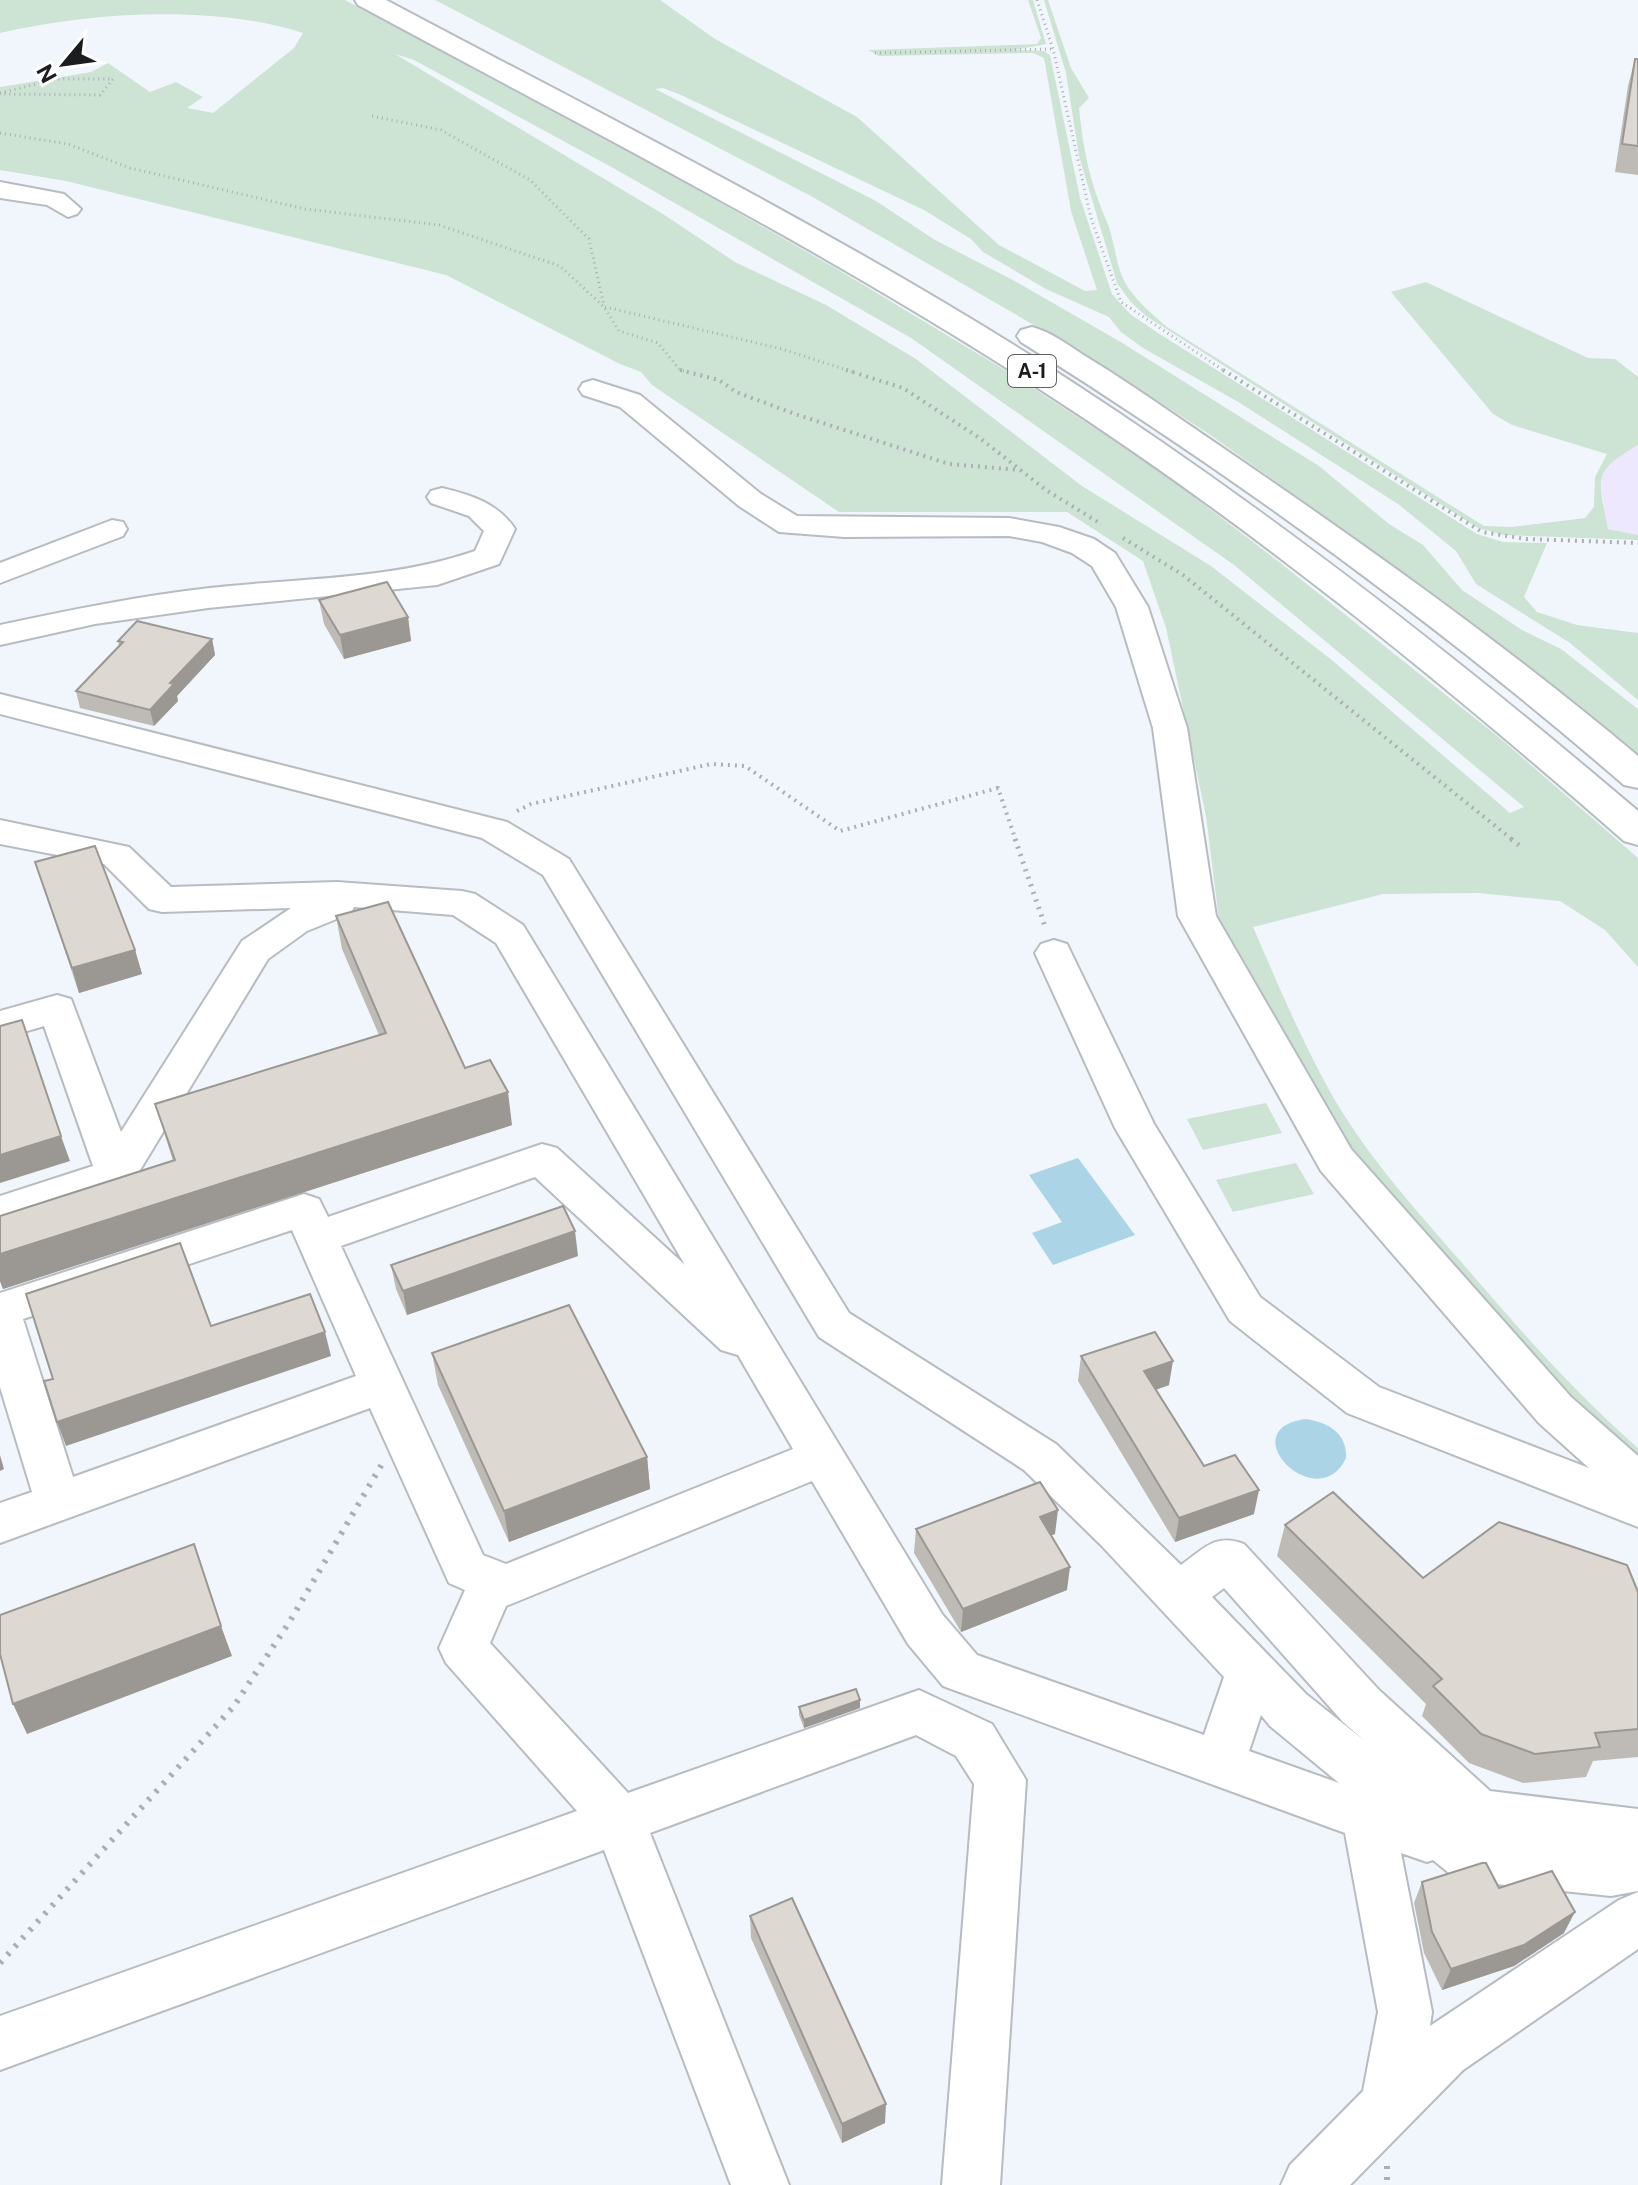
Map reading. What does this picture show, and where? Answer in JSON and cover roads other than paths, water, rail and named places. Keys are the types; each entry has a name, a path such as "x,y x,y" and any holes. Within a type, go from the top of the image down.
{"highway":[{"name":"A-1","path":"367,0 848,260 1054,385 1167,461 1321,574 1528,737 1638,832"},
{"path":"416,0 889,251"},
{"name":"A-1","path":"928,273 1083,367 1317,527 1572,719 1638,776"}],"street":[{"path":"0,190 55,199 68,209"},
{"path":"593,389 630,401 750,500 790,525 844,528 1009,527 1048,534 1083,546 1104,560 1132,607 1170,728 1197,916 1336,1160 1555,1410 1638,1484"},
{"path":"0,635 95,614 208,598 437,575 488,557 500,529 480,510 442,497"},
{"path":"0,574 112,529"},
{"path":"4,716 486,828 556,867 834,1325 1040,1457 1118,1531 1288,1710 1467,1856 1611,1871 1638,1866"},
{"path":"0,832 116,855 162,900 257,919 337,894 462,903 510,934 925,1629 960,1671 1458,1849"},
{"path":"0,1212 116,1174 257,919"},
{"path":"1054,953 1135,1128 1245,1309 1363,1400 1638,1507"},
{"path":"0,1025 57,1008 116,1174"},
{"path":"316,1238 542,1159 768,1366"},
{"path":"58,1502 0,1313 304,1210 466,1569 506,1585 822,1457"},
{"path":"0,1523 382,1385"},
{"path":"1179,1595 1227,1558 1361,1706 1478,1813 1638,1833"},
{"path":"493,1580 463,1648 619,1820 760,2185"},
{"path":"1219,1763 1251,1671"},
{"path":"0,2043 919,1712 974,1740 1000,1780 971,2185"},
{"path":"1368,1816 1405,2012 1388,2106"},
{"path":"1310,2185 1443,2050 1638,1918"}],"water":[{"path":"1078,1158 1135,1235 1053,1265 1032,1233 1062,1222 1029,1175"},
{"path":"1306,1419 1329,1427 1343,1442 1346,1458 1333,1474 1317,1479 1301,1475 1287,1465 1277,1452 1276,1438 1284,1426"}]}
